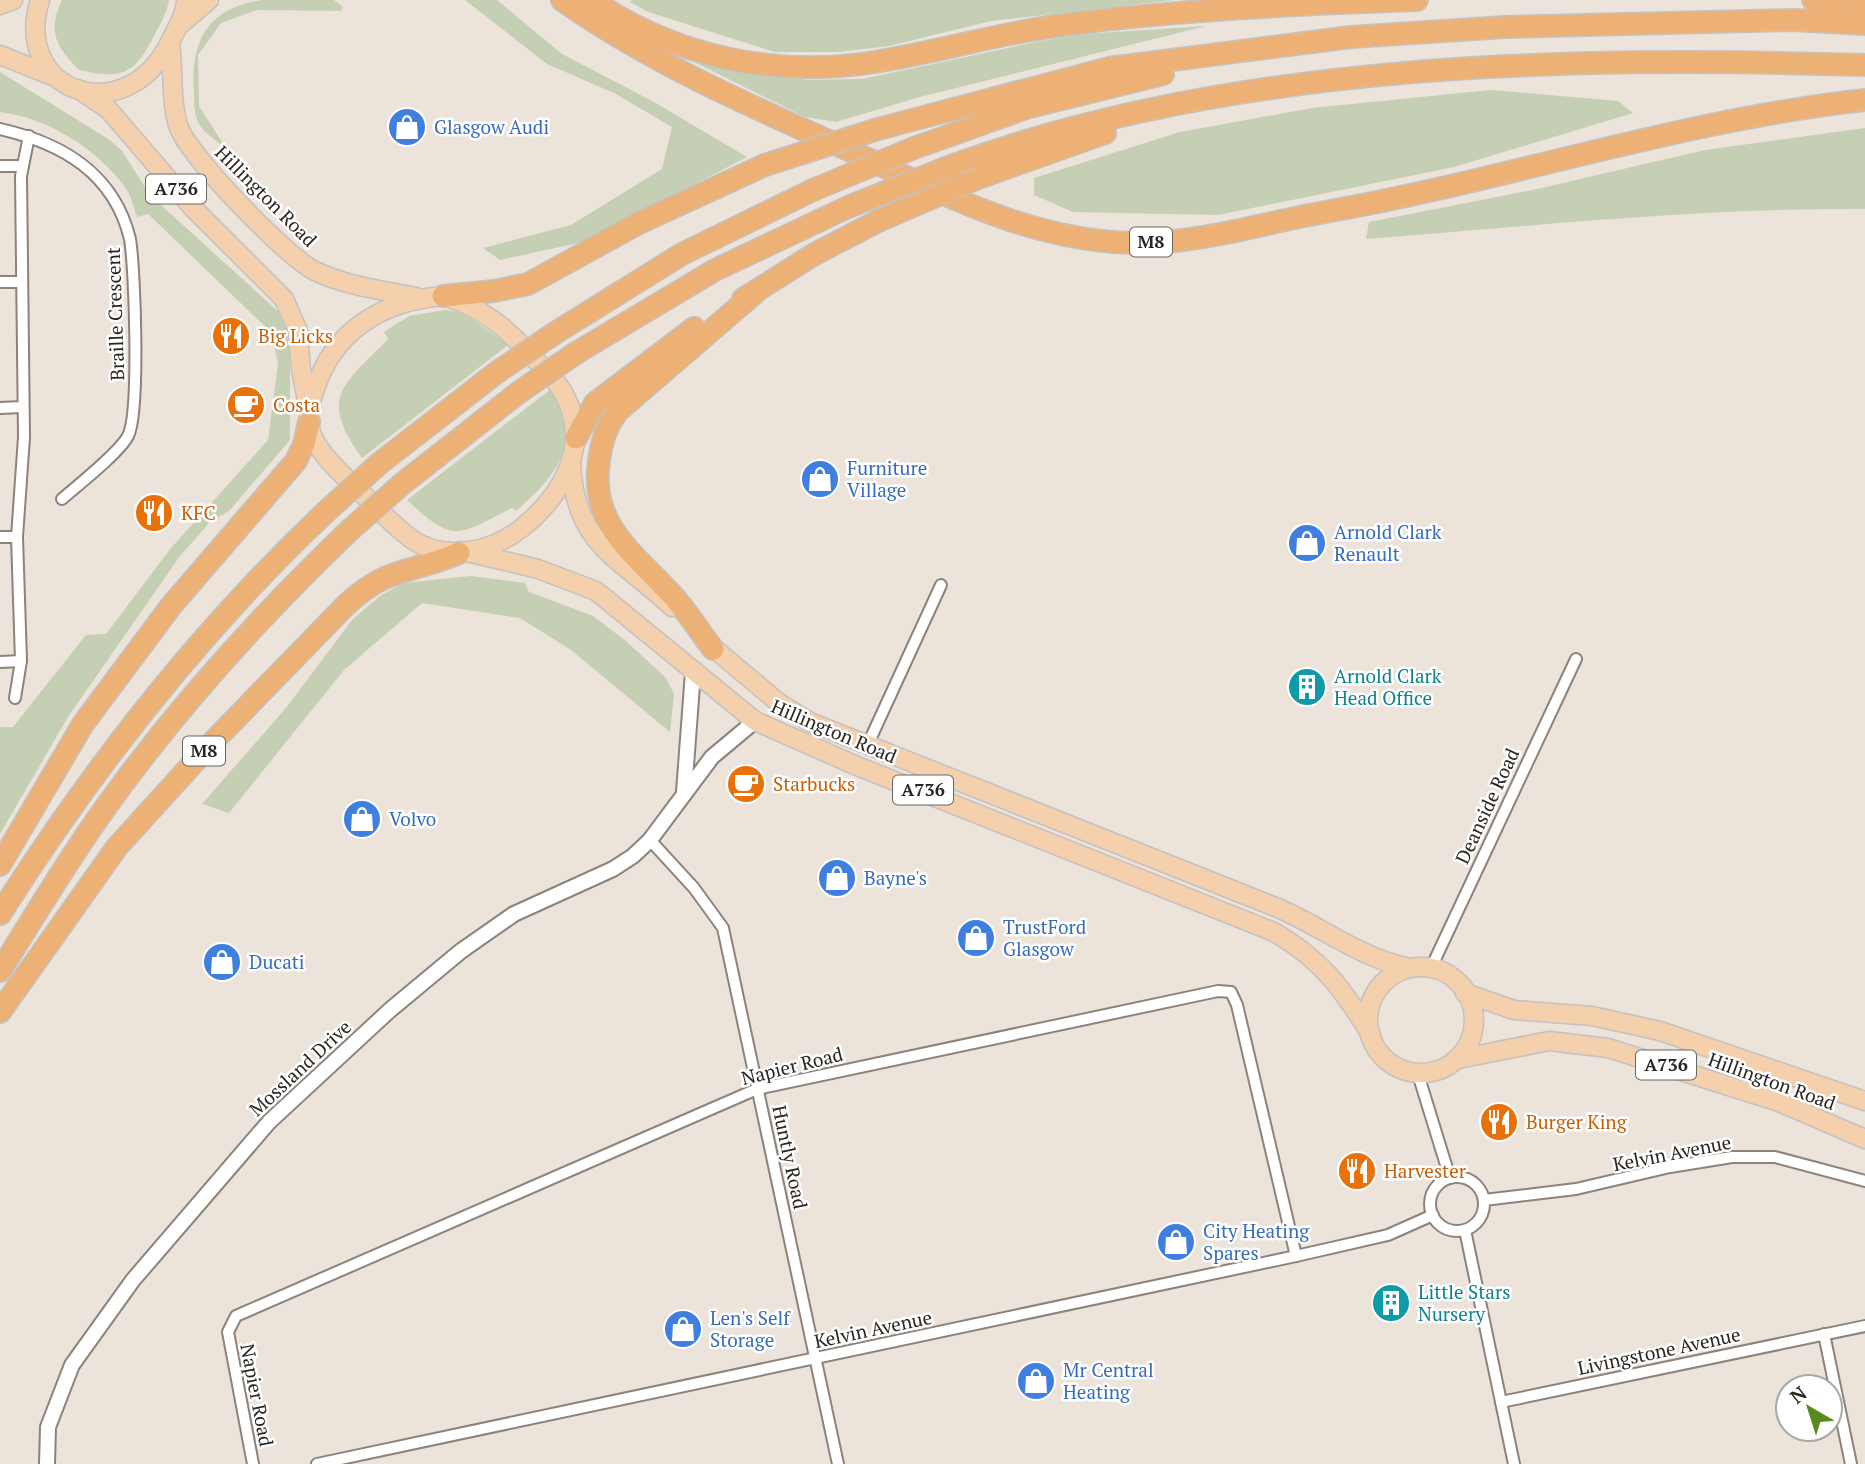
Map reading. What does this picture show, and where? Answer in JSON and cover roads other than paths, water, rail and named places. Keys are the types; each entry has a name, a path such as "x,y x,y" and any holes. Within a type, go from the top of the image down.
{"highway":[{"name":"M8","path":"562,0 640,49 705,83 978,210 1055,233 1118,242 1143,243 1220,234 1419,195 1780,111 1865,100"},
{"path":"592,0 643,30 702,52 756,64 805,68 876,62 999,34 1112,19 1286,5 1417,0"},
{"path":"1813,0 1865,3"},
{"path":"443,296 494,291 528,284 639,223 765,165 878,129 1109,68 1386,34 1505,27 1795,20 1865,24"},
{"path":"0,914 75,799 151,699 190,651 263,574 380,463 496,373 555,333 682,254 813,190 914,148 1029,107 1110,85 1284,46"},
{"name":"M8","path":"0,971 97,819 166,729 234,646 350,530 402,484 518,393 576,353 715,270 848,207 951,166 1062,129 1217,97 1315,83 1477,70 1644,64 1865,65"},
{"name":"M8","path":"576,438 594,403 697,326 813,256 878,221 978,178 1072,143 1217,97"},
{"name":"M8","path":"713,649 677,600 610,527 598,499 597,475 605,434 618,411 755,292"},
{"path":"0,865 83,724 177,598 296,461 304,444 309,415"},
{"name":"M8","path":"0,1012 117,847 207,748 346,605 362,590 389,574 463,553"}],"main road":[{"path":"0,5 13,0"},
{"path":"40,0 34,20 36,44 46,65 58,78"},
{"path":"0,55 78,89 106,93 132,86 155,68 178,27 186,0"},
{"path":"178,27 209,0"},
{"name":"Hillington Road","path":"170,44 175,74 174,101 184,139 198,159 275,239 301,262 329,277 420,298"},
{"name":"A736","path":"78,89 108,109 192,206 284,299 298,331 309,415 321,450 340,472 410,538 429,547 463,553 498,543 534,518 560,489 576,438 566,397 531,355 488,315 462,301 443,296 420,298 382,309 344,338 322,370 309,415"},
{"name":"Hillington Road","path":"571,460 574,501 589,532 713,649 800,716 845,737 1278,908 1312,923 1367,957 1406,967"},
{"name":"Hillington Road","path":"463,553 538,569 596,591 755,721 849,762 1274,932 1308,955 1339,983 1371,1035"},
{"path":"1371,1035 1369,1018 1374,996 1384,982 1406,967"},
{"name":"A736","path":"1406,967 1431,968 1455,981 1465,993"},
{"path":"1458,1059 1468,1047 1475,1025 1465,993"},
{"name":"Hillington Road","path":"1465,993 1514,1010 1592,1016 1660,1031 1865,1101"},
{"name":"A736","path":"1371,1035 1376,1047 1391,1063 1418,1074 1444,1069 1458,1059"},
{"name":"Hillington Road","path":"1458,1059 1549,1041 1608,1048 1779,1102 1865,1139"}],"street":[{"name":"Braille Crescent","path":"0,130 29,136 66,152 101,180 126,222 133,256 135,394 132,421 127,437 62,499"},
{"path":"15,698 20,661 17,537 24,437 21,282 23,166 29,136"},
{"path":"0,166 23,166"},
{"path":"0,282 21,282"},
{"path":"0,408 22,407"},
{"path":"0,537 17,537"},
{"path":"868,744 941,585"},
{"name":"Deanside Road","path":"1431,968 1576,659"},
{"path":"0,662 20,661"},
{"path":"684,792 693,672"},
{"name":"Mossland Drive","path":"47,1464 48,1427 72,1366 133,1280 269,1122 390,1010 461,951 514,914 613,869 650,840 712,757 755,721"},
{"name":"Huntly Road","path":"650,840 694,888 723,928 838,1464"},
{"name":"Napier Road","path":"253,1464 228,1332 236,1317 757,1089 1218,991 1231,992 1296,1256"},
{"path":"1418,1074 1450,1178"},
{"name":"Kelvin Avenue","path":"1484,1200 1576,1189 1670,1167 1732,1157 1775,1157 1865,1181"},
{"path":"1450,1178 1469,1180 1476,1185 1484,1200 1480,1218 1465,1230 1444,1227 1433,1215 1433,1193 1450,1178"},
{"name":"Kelvin Avenue","path":"317,1464 370,1459 1296,1256 1388,1235 1433,1215"},
{"path":"1465,1230 1514,1464"},
{"name":"Livingstone Avenue","path":"1501,1402 1865,1326"},
{"path":"1824,1334 1851,1464"}],"place":[{"name":"Glasgow Audi","path":"407,127"},
{"name":"Big Licks","path":"231,336"},
{"name":"Costa","path":"246,405"},
{"name":"Furniture Village","path":"820,479"},
{"name":"KFC","path":"154,513"},
{"name":"Arnold Clark Renault","path":"1307,543"},
{"name":"Arnold Clark Head Office","path":"1307,687"},
{"name":"Starbucks","path":"746,784"},
{"name":"Volvo","path":"362,819"},
{"name":"Bayne's","path":"837,878"},
{"name":"TrustFord Glasgow","path":"976,938"},
{"name":"Ducati","path":"222,962"},
{"name":"Burger King","path":"1499,1122"},
{"name":"Harvester","path":"1357,1171"},
{"name":"City Heating Spares","path":"1176,1242"},
{"name":"Little Stars Nursery","path":"1391,1303"},
{"name":"Len's Self Storage","path":"683,1329"},
{"name":"Mr Central Heating","path":"1036,1381"}]}
